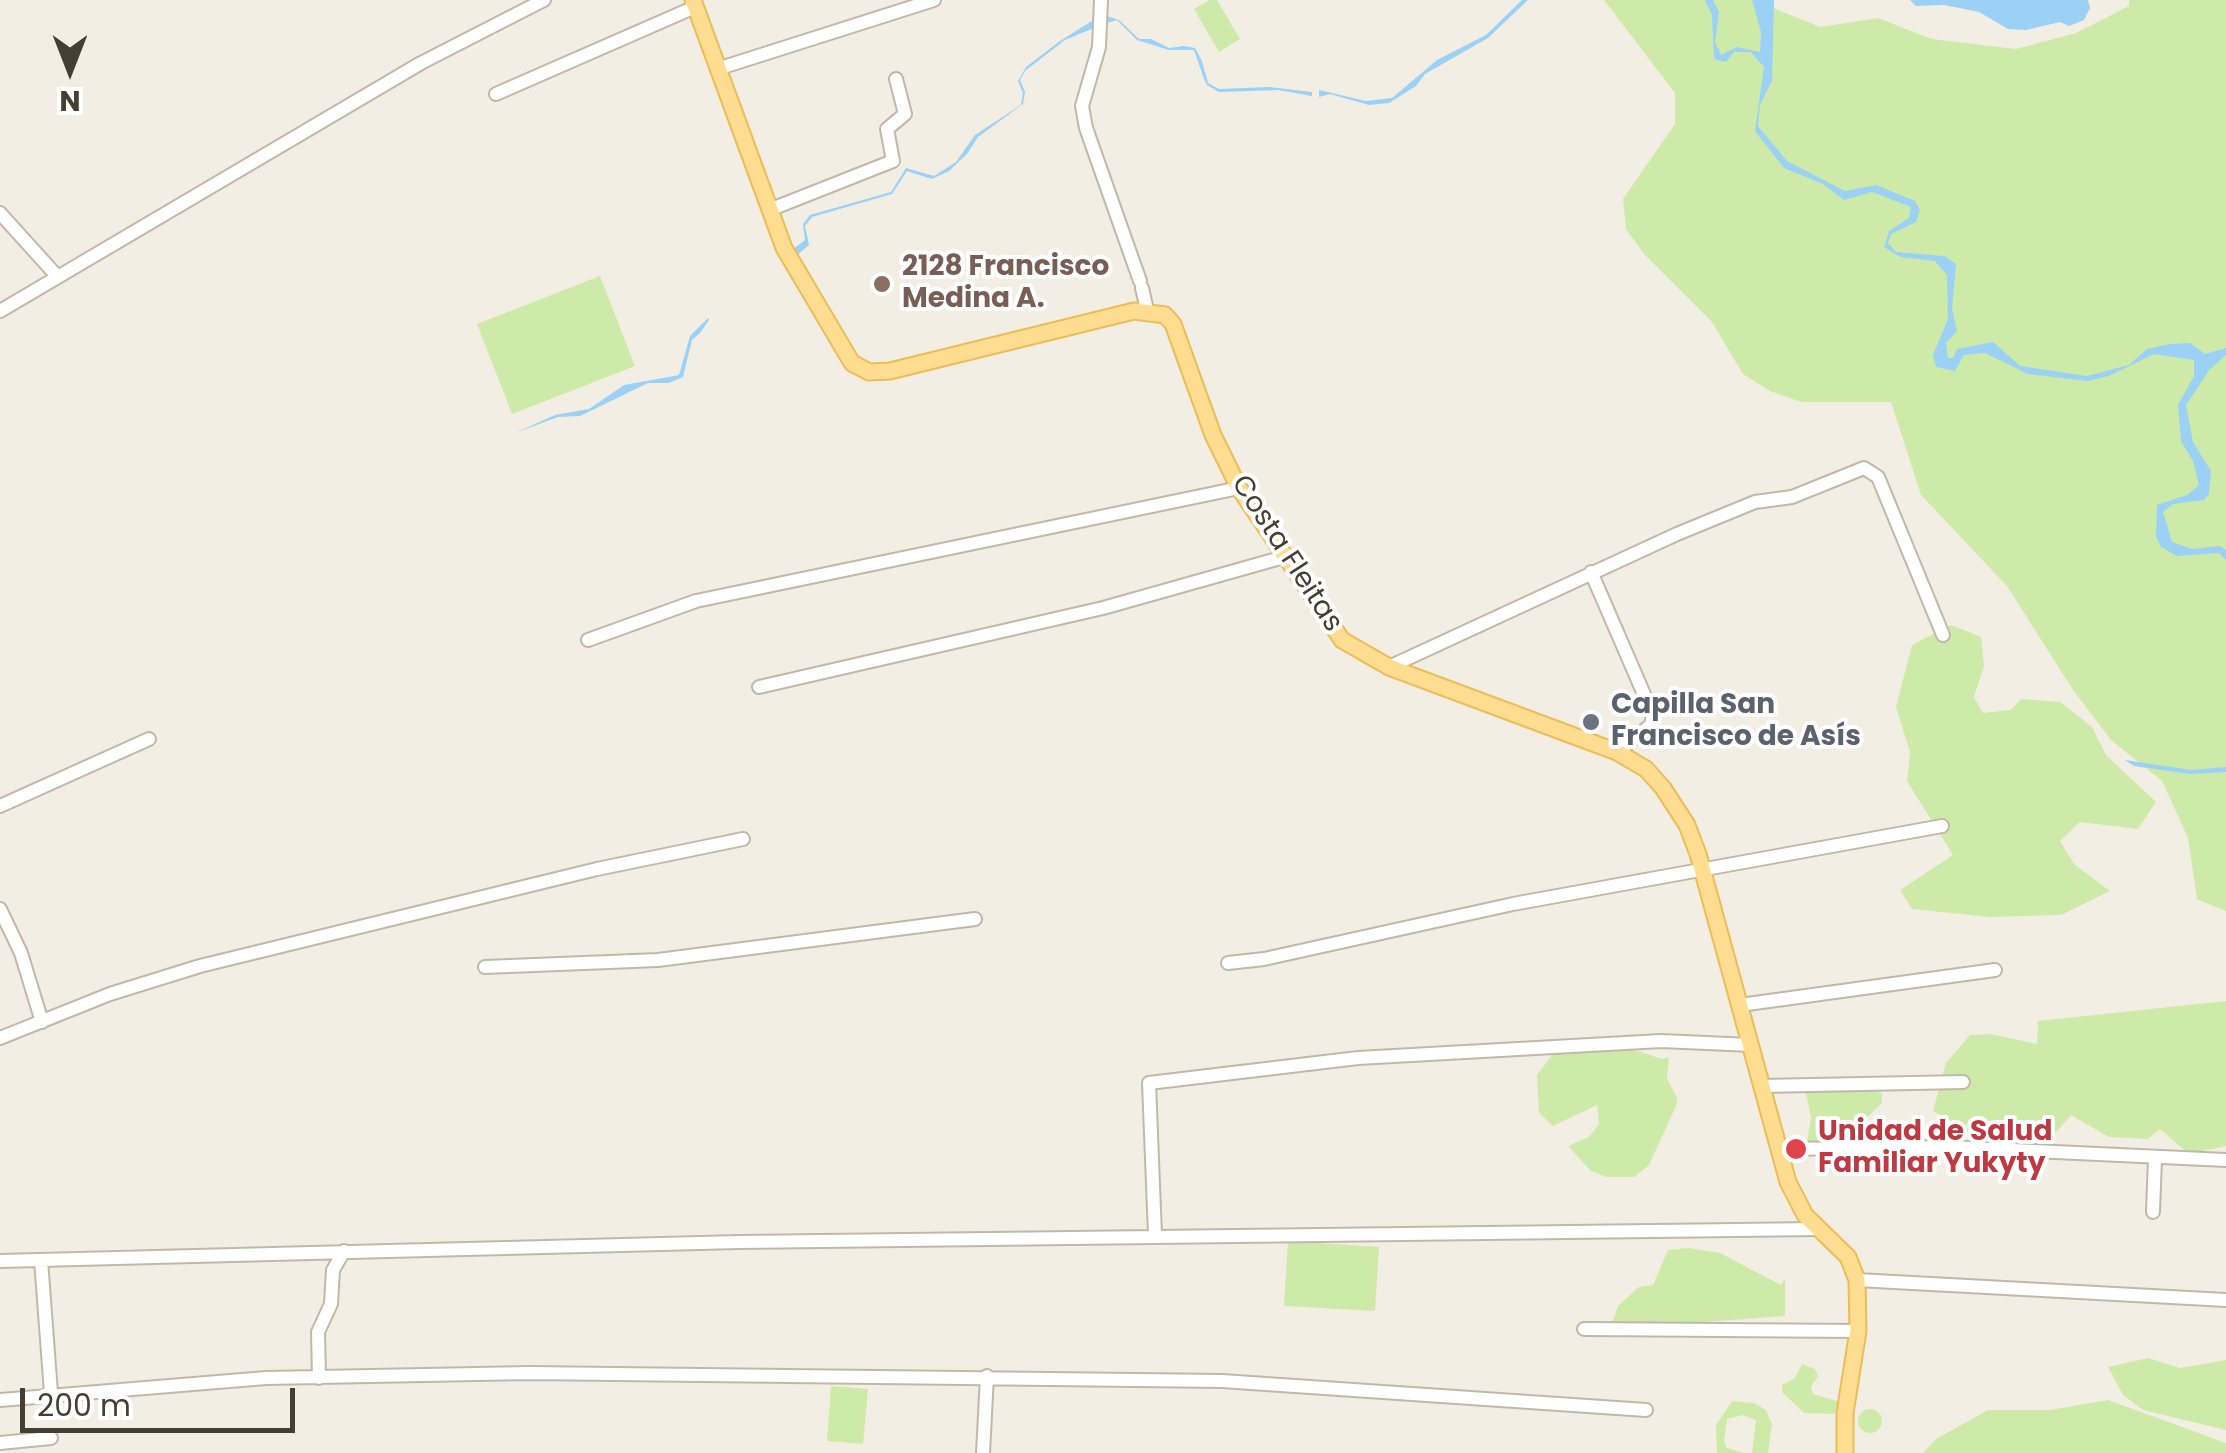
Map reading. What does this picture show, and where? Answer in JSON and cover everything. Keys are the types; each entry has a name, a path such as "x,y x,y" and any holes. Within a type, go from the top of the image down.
{"main road":[{"path":"694,4 784,248 852,364 869,372 980,352 1147,310"},
{"name":"Costa Fleitas","path":"1147,310 1164,315 1173,324 1213,434 1239,488 1342,640 1389,666 1617,752 1646,769 1664,788 1687,825 1703,871 1778,1149 1797,1202 1848,1257 1858,1280"},
{"path":"1845,1453 1845,1413 1858,1332 1858,1280"}],"street":[{"path":"0,311 421,63 544,0"},
{"path":"718,68 934,0"},
{"path":"1101,0 1101,21 1082,106 1147,310"},
{"path":"496,94 694,4"},
{"path":"769,210 893,162 887,129 905,114 896,80"},
{"path":"0,213 56,275"},
{"path":"1389,666 1591,572 1755,502 1792,497 1864,468 1878,477 1943,636"},
{"path":"588,640 696,600 1239,488"},
{"path":"759,687 1103,608 1284,557"},
{"path":"1591,572 1653,715 1650,725 1617,752"},
{"path":"0,806 148,739"},
{"path":"1228,963 1264,959 1513,904 1942,826"},
{"path":"0,1038 200,966 597,868 743,838"},
{"path":"0,909 20,953 42,1022"},
{"path":"485,967 658,960 975,919"},
{"path":"1740,1006 1995,970"},
{"path":"1155,1235 1149,1083 1377,1056 1661,1041 1750,1045"},
{"path":"1762,1086 1963,1082"},
{"path":"1778,1149 1948,1147 2226,1160"},
{"path":"2153,1212 2155,1158"},
{"path":"0,1260 1155,1235 1818,1229"},
{"path":"319,1378 318,1332 330,1304 333,1270 344,1251"},
{"path":"41,1260 51,1394"},
{"path":"1858,1280 2226,1300"},
{"path":"1584,1329 1858,1332"},
{"path":"0,1400 319,1378 529,1372 1222,1381 1646,1410"},
{"path":"984,1453 987,1376"},
{"path":"0,1443 51,1438"}],"green space":[{"path":"1217,0 1240,39 1219,52 1194,9"},
{"path":"1604,0 1754,0 1820,27 1878,18 1932,39 2016,49 2076,33 2129,6 2129,0 2226,0 2226,911 2197,899 2188,838 2162,781 2111,740 2073,690 2007,586 1921,495 1891,402 1801,402 1770,391 1743,374 1712,322 1645,255 1626,229 1623,199 1675,124 1675,93"},
{"path":"600,276 635,366 512,414 477,324"},
{"path":"1951,625 1981,637 1984,666 1974,697 1983,713 2011,710 2021,699 2060,702 2092,727 2106,755 2156,802 2138,829 2080,822 2060,841 2074,864 2110,891 2061,915 1989,917 1912,909 1900,890 1953,855 1907,781 1910,752 1896,707 1912,645"},
{"path":"2226,1001 2226,1146 2189,1154 2160,1129 2148,1139 2109,1137 2071,1115 2050,1139 2027,1130 2005,1141 1973,1141 1966,1130 1933,1111 1946,1063 1970,1035 1990,1034 2037,1044 2038,1021"},
{"path":"1623,1046 1662,1059 1669,1057 1667,1079 1677,1097 1676,1106 1649,1165 1634,1177 1607,1177 1591,1171 1568,1146 1589,1137 1599,1124 1597,1105 1553,1126 1539,1113 1537,1075 1553,1054"},
{"path":"1851,1077 1882,1094 1882,1103 1850,1134 1807,1142 1811,1117 1806,1094 1822,1084"},
{"path":"1288,1241 1379,1247 1375,1311 1284,1306"},
{"path":"1689,1248 1720,1253 1781,1285 1785,1278 1785,1316 1650,1326 1612,1323 1618,1306 1639,1287 1653,1285 1668,1250"},
{"path":"2148,1358 2180,1368 2226,1360 2226,1430 2143,1410 2123,1395 2108,1367"},
{"path":"1802,1364 1815,1369 1818,1376 1811,1387 1813,1394 1840,1402 1834,1414 1804,1413 1782,1392 1782,1385 1795,1378"},
{"path":"831,1386 868,1389 863,1444 827,1441"},
{"path":"2108,1400 2226,1443 2226,1453 1923,1453 1936,1439 1988,1410 2050,1410"},
{"path":"1732,1401 1754,1403 1766,1410 1772,1424 1768,1453 1752,1453 1756,1420 1742,1415 1727,1419 1724,1441 1727,1448 1745,1453 1717,1453 1716,1425"},
{"path":"1870,1409 1879,1412 1879,1430 1870,1433 1861,1430 1858,1421 1861,1412"}],"water":[{"path":"1522,0 1528,0 1488,38 1425,74 1416,86 1389,103 1369,105 1330,94 1319,97 1319,90 1366,101 1392,98 1437,60 1486,35"},
{"path":"1705,0 1713,0 1719,12 1715,42 1721,55 1737,47 1760,52 1761,32 1752,0 1774,0 1772,81 1760,105 1758,126 1787,161 1845,191 1876,185 1915,201 1920,210 1916,222 1891,234 1888,243 1896,252 1944,256 1956,264 1952,308 1957,331 1946,343 1948,358 1953,358 1957,349 1993,342 2020,366 2087,376 2129,365 2147,349 2169,344 2190,343 2205,354 2226,348 2226,355 2210,369 2186,405 2193,442 2211,471 2209,494 2204,500 2173,504 2163,512 2172,542 2192,549 2220,546 2226,550 2226,560 2219,553 2177,556 2161,547 2156,536 2157,505 2187,495 2199,485 2193,461 2181,441 2178,405 2194,376 2194,360 2154,354 2109,376 2087,381 2028,374 1985,353 1964,355 1955,371 1936,367 1933,355 1948,319 1947,275 1935,261 1900,257 1884,247 1889,231 1909,218 1911,207 1872,192 1844,200 1823,184 1784,168 1755,131 1764,67 1751,52 1734,52 1726,62 1714,59 1712,15"},
{"path":"1910,0 2088,0 2090,8 2084,20 2069,26 2060,22 2026,30 2008,29 1979,12 1944,5 1916,6"},
{"path":"1107,16 1119,20 1139,39 1151,39 1169,48 1195,48 1208,83 1219,89 1269,87 1312,92 1312,96 1278,90 1219,92 1207,85 1194,50 1169,50 1137,40 1117,20 1107,23"},
{"path":"1095,19 1094,28 1065,40 1025,71 1020,80 1025,92 1023,104 978,137 949,171 932,179 907,171 892,194 812,217 805,226 809,245 796,256 792,250 805,240 803,224 810,215 891,192 906,168 934,176 956,162 975,135 1021,105 1023,93 1018,81 1026,67"},
{"path":"708,318 692,340 683,377 669,383 648,383 580,416 558,417 515,433 555,415 589,409 624,385 679,375 690,336"},
{"path":"2125,760 2191,770 2226,767 2226,772 2190,774 2134,766"}],"place":[{"name":"2128 Francisco Medina A.","path":"882,284"},
{"name":"Capilla San Francisco de Asís","path":"1591,722"},
{"name":"Unidad de Salud Familiar Yukyty","path":"1796,1149"}]}
